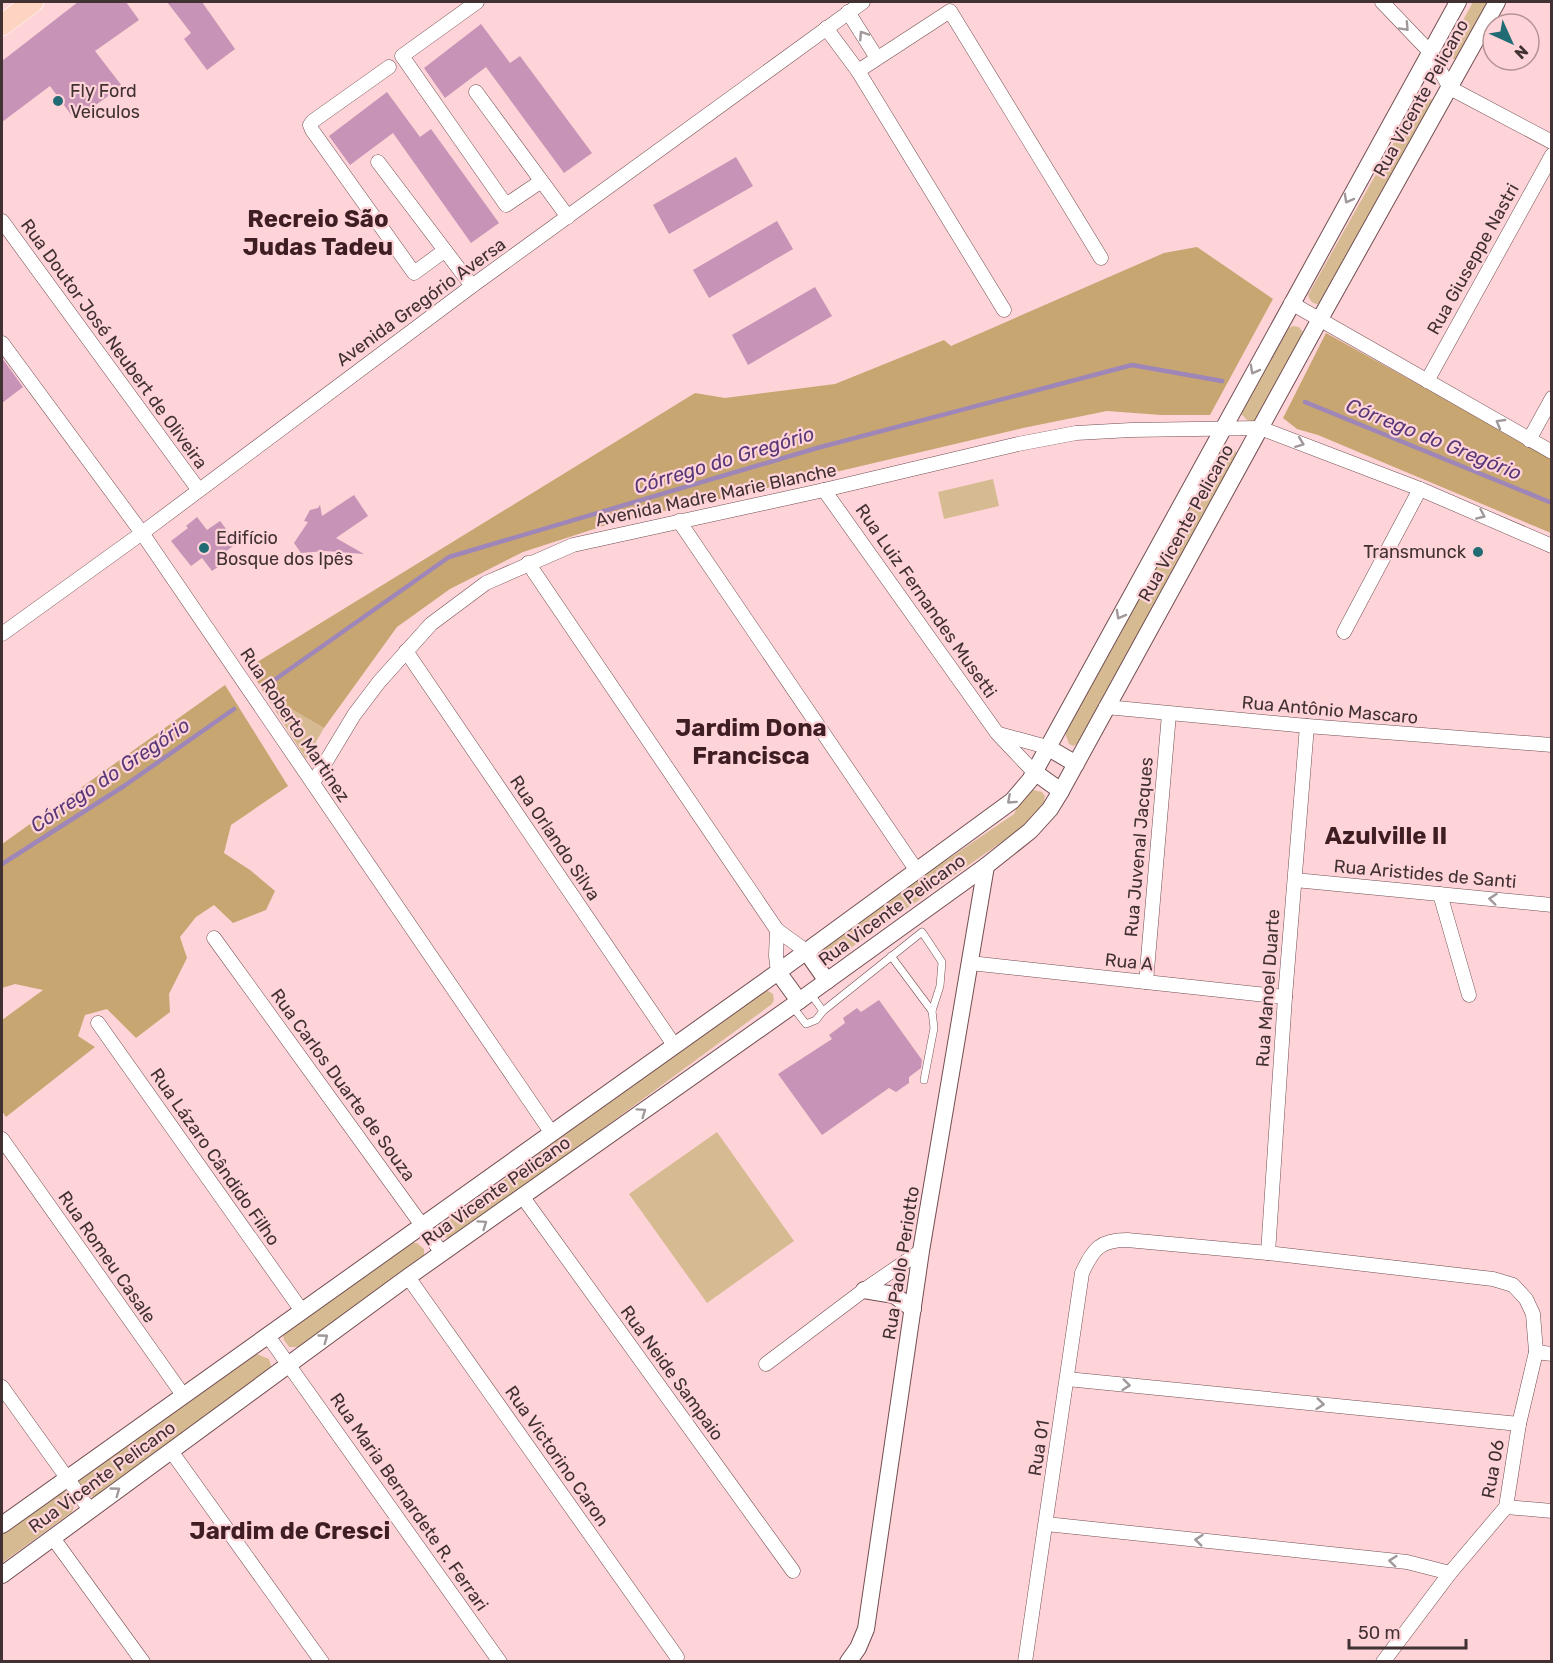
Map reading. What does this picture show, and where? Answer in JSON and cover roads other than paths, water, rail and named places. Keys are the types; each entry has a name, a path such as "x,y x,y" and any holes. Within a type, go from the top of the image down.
{"main road":[{"path":"2,25 33,2"}],"street":[{"path":"477,2 402,56 506,205 540,182"},
{"name":"Avenida Gregório Aversa","path":"2,634 142,533 472,286 862,2"},
{"path":"1382,2 1429,51 1449,88 1551,142"},
{"name":"Rua Vicente Pelicano","path":"2,1525 778,972 1012,801 1026,785 1458,2"},
{"name":"Rua Vicente Pelicano","path":"2,1575 408,1276 827,981 986,866 1030,831 1050,809 1061,791 1497,2"},
{"path":"858,71 950,11 1101,258"},
{"path":"848,12 878,58"},
{"path":"826,28 858,71 1004,310"},
{"path":"389,67 310,125 414,273 444,251"},
{"path":"476,92 540,182 568,217"},
{"name":"Rua Giuseppe Nastri","path":"1427,381 1551,155"},
{"path":"378,162 472,286"},
{"name":"Rua Doutor José Neubert de Oliveira","path":"2,221 198,489"},
{"path":"1291,303 1551,452"},
{"name":"Rua Roberto Martinez","path":"2,343 142,533 551,1132"},
{"path":"1529,440 1551,398"},
{"path":"1260,428 1420,489 1551,546"},
{"name":"Avenida Madre Marie Blanche","path":"313,783 354,715 379,682 431,624 486,583 573,545 824,490 1018,444 1076,433 1131,429 1260,428"},
{"path":"1344,632 1420,489"},
{"name":"Rua Luiz Fernandes Musetti","path":"824,490 997,733 1033,771"},
{"path":"679,521 917,871"},
{"path":"528,563 777,930 806,951 827,981"},
{"name":"Rua Orlando Silva","path":"406,651 674,1045"},
{"name":"Rua Antônio Mascaro","path":"1106,706 1169,714 1551,745"},
{"name":"Rua Juvenal Jacques","path":"1146,982 1169,714"},
{"name":"Rua Manoel Duarte","path":"1268,1253 1285,997 1307,726"},
{"path":"997,733 1047,747 1076,764"},
{"path":"1033,771 1061,791"},
{"name":"Rua Paolo Periotto","path":"848,1662 866,1629 921,1251 986,866"},
{"name":"Rua Aristides de Santi","path":"1295,880 1551,904"},
{"path":"1440,894 1469,995"},
{"path":"777,930 778,972 800,1000"},
{"name":"Rua Carlos Duarte de Souza","path":"214,938 442,1252"},
{"name":"Rua A","path":"970,963 1285,997"},
{"name":"Rua Lázaro Cândido Filho","path":"98,1023 302,1311"},
{"name":"Rua Romeu Casale","path":"2,1139 183,1395"},
{"name":"Rua Neide Sampaio","path":"522,1196 793,1572"},
{"name":"Rua 01","path":"1025,1662 1082,1273 1090,1257 1100,1245 1113,1240 1268,1253"},
{"path":"766,1364 864,1290 921,1251"},
{"name":"Rua 06","path":"1268,1253 1493,1279 1513,1285 1526,1299 1533,1314 1536,1352 1519,1424 1506,1507 1450,1573 1383,1662"},
{"name":"Rua Victorino Caron","path":"408,1276 676,1657"},
{"path":"864,1290 894,1295 913,1309"},
{"name":"Rua Maria Bernardete R. Ferrari","path":"268,1335 500,1662"},
{"path":"1536,1352 1551,1354"},
{"path":"1067,1379 1519,1424"},
{"path":"2,1387 90,1510"},
{"path":"171,1451 322,1662"},
{"path":"1506,1507 1551,1511"},
{"path":"1046,1524 1407,1562 1450,1573"},
{"path":"53,1538 143,1662"}],"lane":[{"path":"800,1000 806,1024 816,1020 823,1011 922,932 942,963 940,986 932,1011 934,1028 924,1080"},
{"path":"891,956 932,1011"},
{"path":"800,1000 823,1011"}],"waterway":[{"name":"Córrego do Gregório","path":"270,683 449,557 817,448 1132,365 1222,381"},
{"name":"Córrego do Gregório","path":"1305,402 1552,503"},
{"name":"Córrego do Gregório","path":"2,864 124,786 234,709"}],"place":[{"name":"Fly Ford Veiculos","path":"58,101"},
{"name":"Edifício Bosque dos Ipês","path":"204,548"},
{"name":"Transmunck","path":"1478,552"}],"district":[{"name":"Recreio São Judas Tadeu","path":"318,233"},
{"name":"Jardim Dona Francisca","path":"751,742"},
{"name":"Azulville II","path":"1386,836"},
{"name":"Jardim de Cresci","path":"290,1531"}]}
